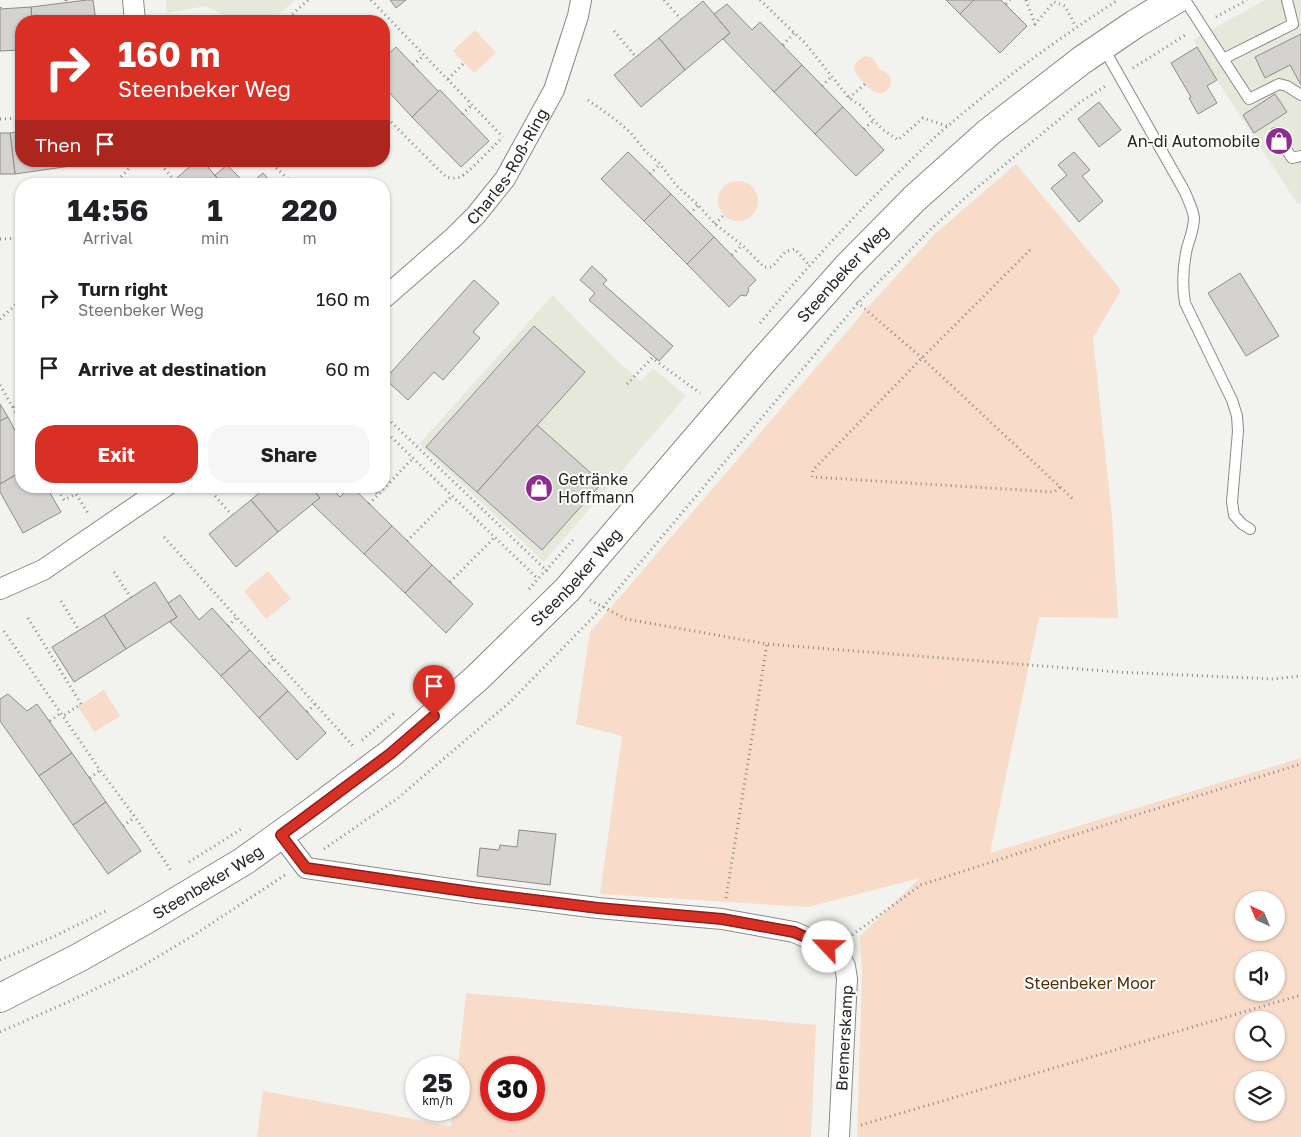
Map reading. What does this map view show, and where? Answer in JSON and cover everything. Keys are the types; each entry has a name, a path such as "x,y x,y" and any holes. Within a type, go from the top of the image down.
{"main road":[{"name":"Steenbeker Weg","path":"0,998 80,957 244,861 390,754 477,678 567,590 763,361 831,285 914,199 989,132 1082,60 1135,24 1175,0"}],"street":[{"path":"133,0 134,15"},
{"name":"Charles-Roß-Ring","path":"390,293 476,215 505,179 554,90 578,16 581,0"},
{"path":"0,589 43,570 156,493"},
{"path":"281,835 306,868 598,908 722,919 794,932 837,951"},
{"name":"Bremerskamp","path":"837,951 844,966 847,980 839,1134"}],"lane":[{"path":"1185,0 1249,99 1279,84 1287,86 1301,95"},
{"path":"1223,59 1294,24 1287,0"},
{"path":"1103,46 1185,192 1194,216 1194,226 1187,250 1183,288 1185,303 1232,400 1237,416 1238,431 1232,502 1234,514 1242,524 1250,529"},
{"path":"1275,133 1292,158 1301,156"}],"path":[{"path":"291,15 308,0"},
{"path":"371,0 385,15"},
{"path":"664,0 681,20"},
{"path":"760,0 805,43 849,98 860,105 882,129 898,140 923,118 947,126"},
{"path":"1006,4 1010,0"},
{"path":"1026,0 1035,24 1054,2 1065,6 1076,27"},
{"path":"758,325 809,265 884,186 947,126 1076,27 1118,0"},
{"path":"390,20 520,154"},
{"path":"614,31 636,57"},
{"path":"783,45 794,34"},
{"path":"413,65 424,55"},
{"path":"448,79 464,63"},
{"path":"822,86 832,76"},
{"path":"849,98 865,84"},
{"path":"588,100 616,120 660,164 676,185 764,267 772,267 785,252 795,249 831,285"},
{"path":"462,114 472,105"},
{"path":"0,119 15,118"},
{"path":"864,130 874,120"},
{"path":"390,121 448,178 464,175 503,136"},
{"path":"650,174 660,164"},
{"path":"120,178 130,167"},
{"path":"163,167 172,178"},
{"path":"275,167 287,178"},
{"path":"690,214 698,205"},
{"path":"716,224 724,215"},
{"path":"0,239 15,238"},
{"path":"732,255 742,245"},
{"path":"1030,250 813,470 812,477 1054,492 1060,487"},
{"path":"858,302 922,358 1074,500"},
{"path":"0,319 15,305"},
{"path":"627,384 652,358 700,393 694,400"},
{"path":"0,385 1,390 15,412"},
{"path":"390,421 567,590 626,619 767,644 1118,672 1273,679 1301,676"},
{"path":"390,436 538,579"},
{"path":"390,482 413,458"},
{"path":"60,493 64,500 76,494 100,532"},
{"path":"369,504 378,495"},
{"path":"215,496 232,516"},
{"path":"407,541 452,496"},
{"path":"525,592 578,535"},
{"path":"164,537 354,747"},
{"path":"450,582 495,537"},
{"path":"114,572 131,598"},
{"path":"61,601 79,630"},
{"path":"28,618 81,704 50,721"},
{"path":"228,626 236,618"},
{"path":"4,631 172,872 180,867"},
{"path":"722,919 767,644"},
{"path":"266,667 274,659"},
{"path":"306,712 315,704"},
{"path":"362,741 399,709"},
{"path":"837,951 855,932 921,885 1301,764"},
{"path":"90,778 100,770"},
{"path":"123,826 135,817"},
{"path":"188,862 246,826"},
{"path":"0,960 108,910"},
{"path":"839,1134 1301,995"}],"shaded area":[{"path":"166,0 295,0 278,15 223,15 206,6 166,13"},
{"name":"An-di Automobile","path":"1265,0 1301,0 1301,203 1298,205 1193,40"},
{"path":"553,295 613,357 641,381 653,368 686,396 544,562 419,444"}],"green space":[{"path":"475,30 496,53 474,73 453,51"},
{"path":"865,56 872,58 881,70 889,75 891,85 882,93 875,92 869,88 855,71 854,68 857,62"},
{"name":"Steenbeker Moor","path":"1016,164 1121,290 1093,338 1112,517 1118,618 1039,617 990,853 1301,758 1301,1137 857,1137 862,972 860,936 920,878 808,907 600,894 622,736 576,724 590,632 867,308 935,234"},
{"path":"734,181 742,181 749,184 755,190 758,201 755,212 749,218 742,221 734,221 727,218 721,212 718,205 718,197 721,190 727,184"},
{"path":"268,571 291,599 266,619 244,591"},
{"path":"104,690 120,716 94,732 78,706"},
{"path":"466,993 816,1025 811,1137 257,1137 263,1091 405,1117 405,1121 424,1121 451,1126 452,1121 470,1121 470,1056 459,1056"}],"building":[{"path":"93,0 95,15 32,15 31,7"},
{"path":"390,0 406,0 396,8"},
{"path":"946,0 974,0 960,14"},
{"path":"974,0 1001,0 1027,26 1000,53 960,14"},
{"path":"703,1 730,33 685,70 659,38"},
{"path":"727,4 752,30 760,22 802,65 774,92 723,39 730,33 714,14"},
{"path":"31,7 32,15 15,15 15,50 0,51 0,9"},
{"path":"1301,34 1301,85 1290,65 1265,78 1255,57"},
{"path":"659,38 685,70 641,107 614,75"},
{"path":"396,47 439,92 412,117 390,93 390,52"},
{"path":"1197,47 1217,80 1207,86 1217,103 1198,114 1189,98 1191,97 1171,63"},
{"path":"802,65 843,107 815,134 774,92"},
{"path":"440,90 489,141 461,167 412,117"},
{"path":"1275,94 1287,112 1254,133 1243,115"},
{"path":"1099,102 1121,130 1099,147 1078,119"},
{"path":"843,107 884,150 856,176 815,134"},
{"path":"15,132 15,167 64,167 15,174 10,133"},
{"path":"0,133 10,133 15,174 0,174"},
{"path":"628,152 671,194 644,221 601,179"},
{"path":"1074,152 1090,170 1082,176 1103,201 1079,222 1051,188 1067,175 1058,165"},
{"path":"189,167 208,167 217,178 177,178"},
{"path":"225,167 229,167 240,178 217,178 215,175"},
{"path":"263,173 268,178 257,178"},
{"path":"671,194 714,237 687,264 644,221"},
{"path":"714,237 756,280 748,288 746,296 741,295 729,307 687,264"},
{"path":"592,266 607,280 603,284 673,346 659,361 589,300 595,293 580,280"},
{"path":"1240,273 1279,336 1246,356 1208,293"},
{"path":"474,280 499,303 473,332 480,338 443,380 434,372 408,400 390,384 390,373"},
{"path":"534,326 585,372 477,492 426,447"},
{"path":"0,404 8,417 0,421"},
{"path":"8,417 15,430 15,475 0,484 0,421"},
{"name":"Getränke Hoffmann","path":"537,425 602,483 542,550 477,492"},
{"path":"15,475 15,493 50,493 61,512 23,533 0,492 0,484"},
{"path":"259,493 316,493 320,498 278,532 251,500"},
{"path":"316,493 336,493 340,497 344,493 358,493 392,526 364,554 312,504 320,498"},
{"path":"251,500 278,532 236,567 209,534"},
{"path":"392,526 432,565 405,593 364,554"},
{"path":"432,565 473,604 446,633 405,593"},
{"path":"155,582 177,617 126,649 104,615"},
{"path":"180,595 199,620 212,608 250,650 221,676 170,622 177,617 168,603"},
{"path":"104,615 126,649 74,682 52,647"},
{"path":"250,650 288,691 259,718 221,676"},
{"path":"288,691 326,733 297,760 259,718"},
{"path":"8,694 27,711 37,704 72,753 39,776 0,721 0,699"},
{"path":"72,753 106,802 73,825 39,776"},
{"path":"106,802 141,851 108,874 73,825"},
{"path":"519,830 556,834 550,885 477,876 480,848 499,850 500,845 517,847"}],"place":[{"name":"An-di Automobile","path":"1279,141"},
{"name":"Getränke Hoffmann","path":"539,488"}],"route":[{"path":"434,716 390,754 281,835 306,868 598,908 722,919 794,932 828,947"}]}
